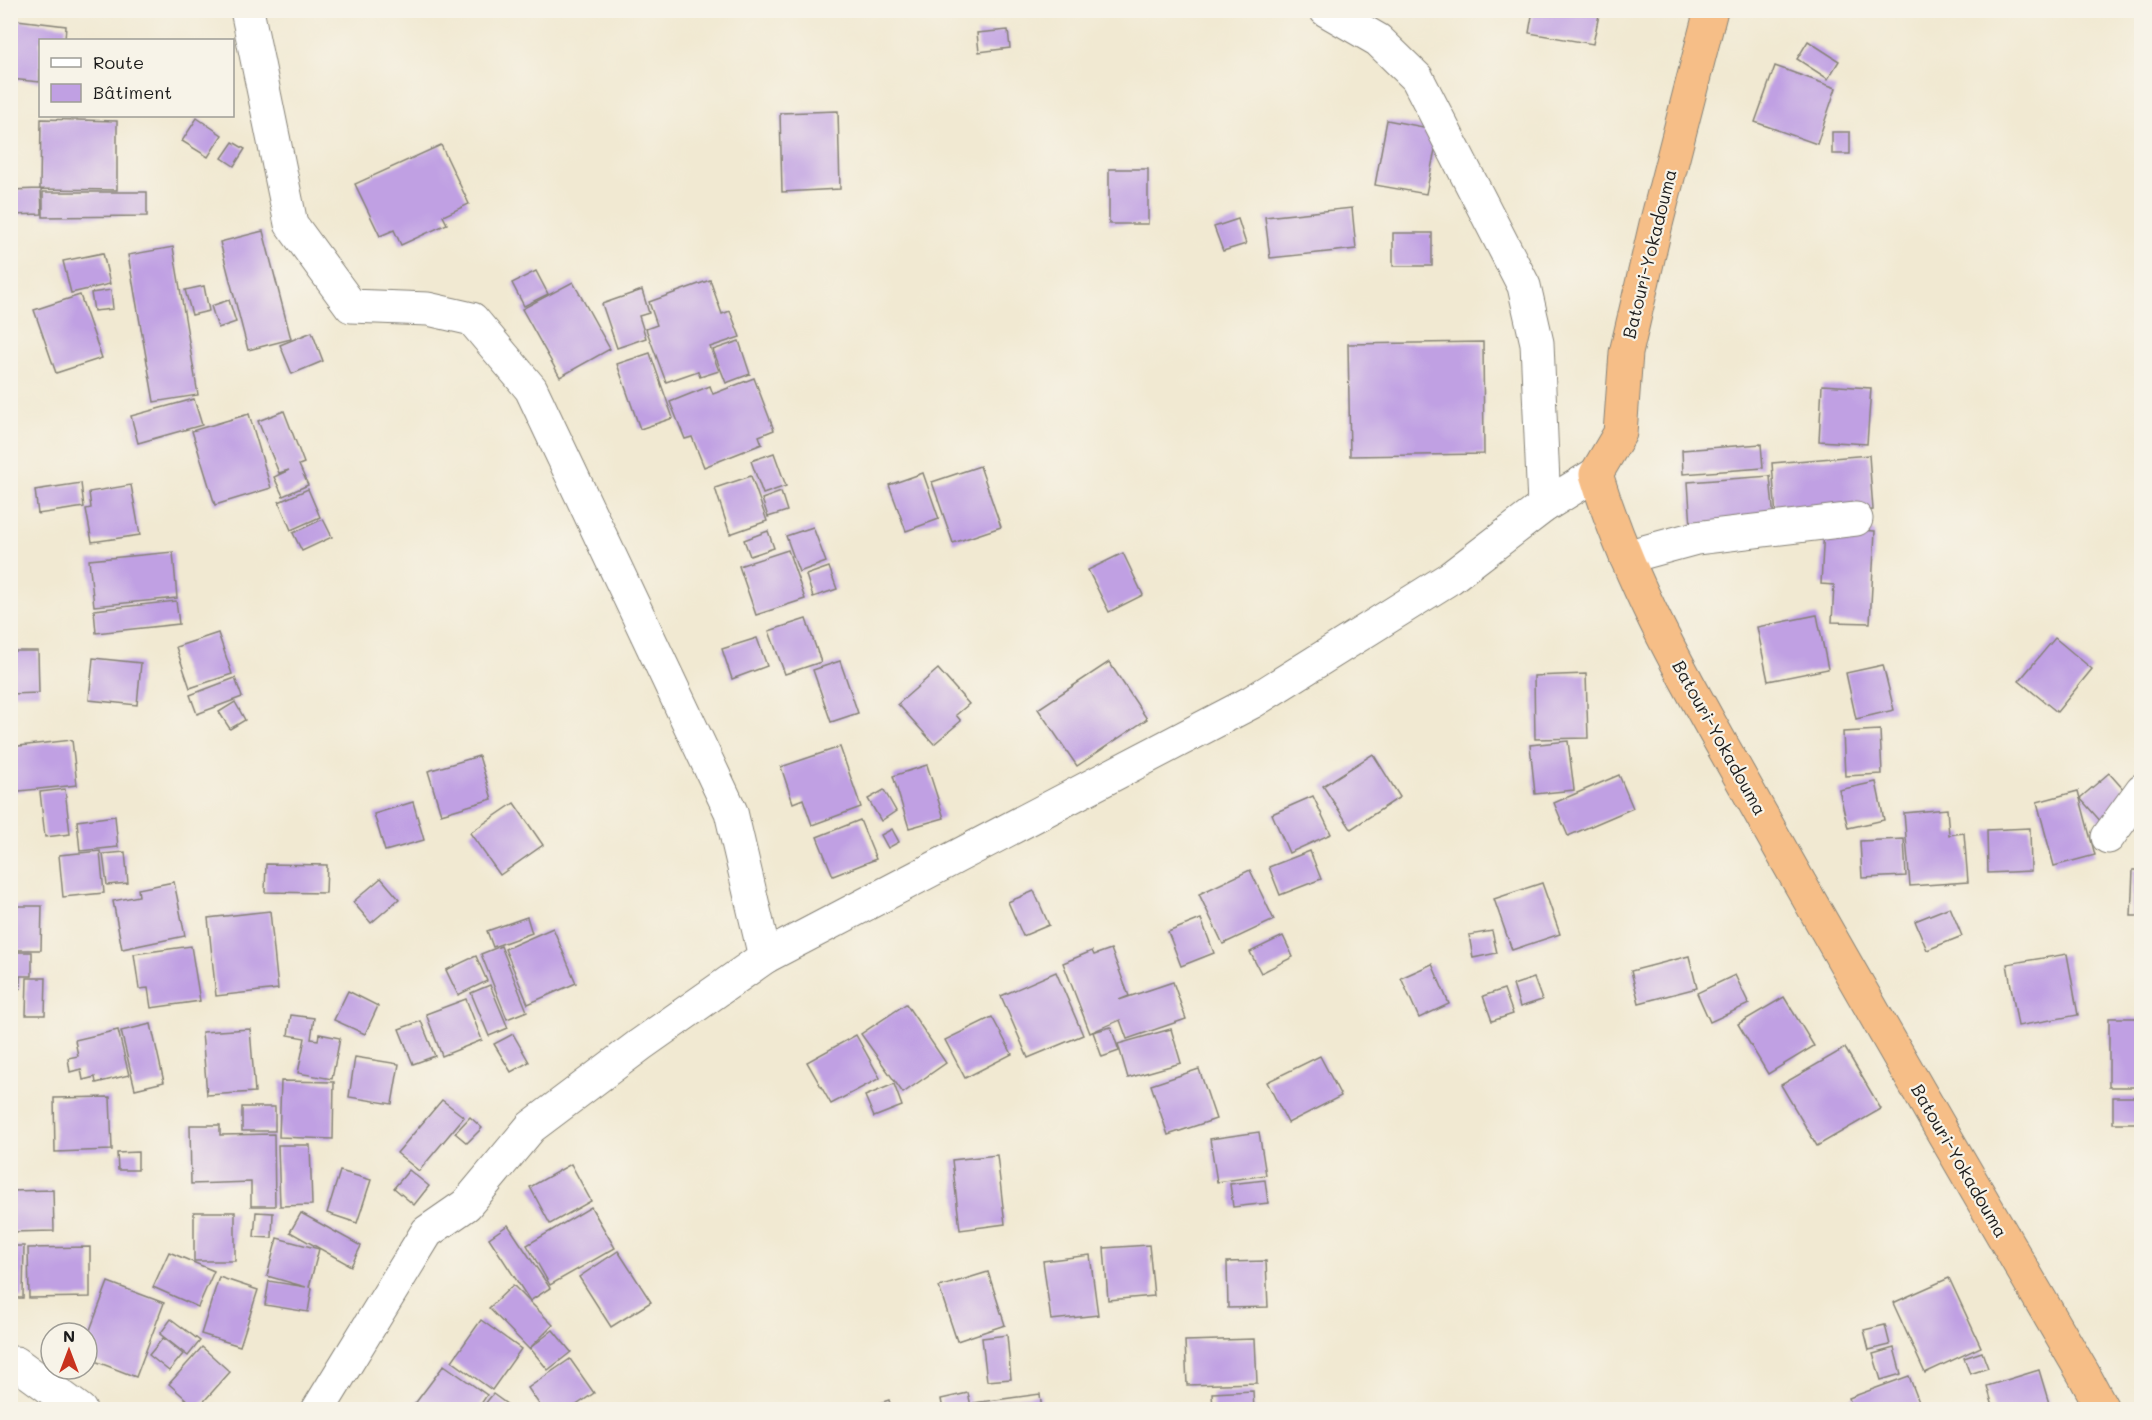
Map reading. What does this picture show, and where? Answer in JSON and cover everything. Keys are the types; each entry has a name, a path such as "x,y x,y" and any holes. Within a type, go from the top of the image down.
{"highway":[{"name":"Batouri-Yokadouma","path":"1711,10 1656,224 1626,353 1620,433 1596,474 1607,511 1657,627 1847,968 2084,1373 2103,1410"}],"street":[{"path":"247,10 291,224 351,306 428,309 472,319 531,389 731,812 765,957"},
{"path":"1326,10 1378,40 1417,78 1524,286 1537,343 1544,506"},
{"path":"318,1410 427,1233 466,1204 531,1127 640,1045 765,957 1252,702 1450,578 1544,506 1596,474"},
{"path":"1626,557 1696,538 1856,519"},
{"path":"2108,837 2142,790"},
{"path":"16,1363 80,1410"}],"building":[{"path":"1533,10 1600,10 1593,44 1529,33"},
{"path":"17,20 66,26 65,39 39,39 39,82 10,79"},
{"path":"1008,30 1010,48 979,52 977,33"},
{"path":"1808,41 1839,61 1828,79 1797,59"},
{"path":"1775,66 1836,88 1817,144 1755,122"},
{"path":"838,111 840,189 782,192 780,113"},
{"path":"197,118 222,135 208,157 182,141"},
{"path":"41,119 117,121 117,190 41,189 42,214 10,215 10,190 40,189"},
{"path":"1387,120 1439,130 1426,194 1375,185"},
{"path":"1832,132 1850,132 1850,154 1832,154"},
{"path":"233,142 245,149 234,166 222,158"},
{"path":"441,145 469,204 443,216 447,224 401,245 394,230 380,236 355,184"},
{"path":"1109,169 1148,169 1148,224 1109,224"},
{"path":"43,192 147,192 147,216 43,217"},
{"path":"1352,208 1356,249 1270,258 1265,217"},
{"path":"1238,219 1246,244 1223,251 1214,227"},
{"path":"263,231 291,339 248,350 220,242"},
{"path":"1393,233 1432,233 1432,266 1393,266"},
{"path":"173,247 198,395 154,402 128,255"},
{"path":"103,253 110,284 71,293 63,261"},
{"path":"536,271 548,294 524,306 512,283"},
{"path":"710,280 722,314 730,311 740,337 710,347 719,371 700,377 698,371 666,382 646,329 657,325 649,302"},
{"path":"573,282 610,349 560,377 522,309"},
{"path":"204,286 209,311 192,315 185,290"},
{"path":"111,290 113,309 94,311 91,293"},
{"path":"642,290 649,313 639,316 646,338 617,348 602,304"},
{"path":"80,295 102,358 56,373 34,310"},
{"path":"229,300 236,322 218,328 211,306"},
{"path":"312,332 323,361 292,374 280,345"},
{"path":"739,341 750,374 726,383 713,350"},
{"path":"1483,342 1484,454 1350,456 1348,344"},
{"path":"650,353 673,418 640,429 617,364"},
{"path":"754,378 774,430 759,436 762,444 704,467 692,437 685,439 670,402 710,386 713,394"},
{"path":"1822,385 1871,388 1867,444 1819,441"},
{"path":"194,399 202,425 138,443 131,416"},
{"path":"284,411 304,463 299,465 308,485 283,496 274,477 289,470 279,473 258,421"},
{"path":"249,414 271,488 215,505 192,431"},
{"path":"1761,444 1763,468 1683,474 1682,450"},
{"path":"774,453 786,486 763,494 751,461"},
{"path":"1869,455 1873,510 1776,518 1772,463"},
{"path":"980,466 1001,527 953,543 932,482"},
{"path":"923,473 939,519 906,531 889,485"},
{"path":"751,476 767,521 730,534 715,488"},
{"path":"1770,476 1774,520 1691,527 1688,482"},
{"path":"81,483 84,507 38,514 35,490"},
{"path":"131,485 140,535 92,542 86,509 91,508 89,492"},
{"path":"308,489 320,517 291,530 279,502"},
{"path":"781,492 787,511 768,517 762,499"},
{"path":"323,519 332,537 302,551 293,533"},
{"path":"813,527 826,562 799,572 786,536"},
{"path":"1824,528 1875,531 1870,623 1832,622 1834,585 1821,584"},
{"path":"768,531 774,548 750,556 744,540"},
{"path":"788,550 805,599 756,615 739,566"},
{"path":"173,552 177,598 94,606 89,560"},
{"path":"1123,553 1143,595 1109,612 1088,570"},
{"path":"829,567 837,589 813,597 806,575"},
{"path":"176,601 179,624 96,633 94,610"},
{"path":"1817,615 1828,669 1768,681 1757,627"},
{"path":"806,619 821,662 785,674 769,631"},
{"path":"218,633 232,674 190,688 176,647"},
{"path":"757,638 767,666 732,679 722,649"},
{"path":"2055,638 2092,669 2057,712 2019,681"},
{"path":"10,651 38,651 39,693 10,694"},
{"path":"93,658 141,663 137,705 89,700"},
{"path":"840,661 858,713 831,722 813,670"},
{"path":"1109,662 1147,719 1077,766 1038,709"},
{"path":"1883,665 1894,710 1856,719 1846,673"},
{"path":"938,669 969,704 956,715 961,721 934,744 898,704"},
{"path":"1586,674 1588,738 1535,739 1534,676"},
{"path":"235,678 242,697 197,714 190,695"},
{"path":"235,702 245,720 230,729 219,712"},
{"path":"1880,730 1882,774 1845,776 1843,732"},
{"path":"72,740 77,785 10,792 10,747"},
{"path":"1568,741 1574,790 1535,794 1530,745"},
{"path":"840,747 861,807 812,825 803,799 793,803 781,767"},
{"path":"1373,754 1400,797 1351,829 1323,786"},
{"path":"479,756 492,799 441,814 428,771"},
{"path":"927,765 944,818 909,828 893,776"},
{"path":"2109,773 2132,799 2103,824 2080,798"},
{"path":"1619,775 1633,808 1568,836 1554,803"},
{"path":"1876,782 1884,820 1848,828 1839,790"},
{"path":"65,789 70,834 45,837 40,792"},
{"path":"884,790 896,811 881,821 868,799"},
{"path":"2078,791 2095,855 2054,866 2037,802"},
{"path":"1313,796 1331,834 1289,853 1272,814"},
{"path":"413,802 424,840 385,851 374,814"},
{"path":"514,803 543,845 500,875 470,833"},
{"path":"1947,809 1949,835 1964,833 1968,882 1910,886 1904,813"},
{"path":"115,816 118,847 80,851 77,821"},
{"path":"860,820 876,859 833,876 817,837"},
{"path":"2030,828 2031,871 1988,873 1987,830"},
{"path":"892,829 899,842 888,848 881,835"},
{"path":"1904,839 1906,876 1862,878 1860,841"},
{"path":"100,851 104,893 63,897 59,855"},
{"path":"1310,851 1321,879 1280,895 1269,867"},
{"path":"125,852 128,883 107,885 103,854"},
{"path":"266,864 327,865 326,893 265,892"},
{"path":"1250,870 1274,920 1223,944 1199,894"},
{"path":"2133,870 2142,870 2142,916 2131,916"},
{"path":"381,878 399,899 371,923 353,902"},
{"path":"174,882 185,936 122,949 113,901 139,896 138,889"},
{"path":"1542,883 1560,934 1512,950 1494,899"},
{"path":"1034,891 1049,925 1023,936 1008,902"},
{"path":"10,906 42,906 41,950 10,950"},
{"path":"1950,907 1962,936 1927,950 1915,921"},
{"path":"270,911 278,989 216,996 208,918"},
{"path":"527,917 532,933 493,947 487,931"},
{"path":"1201,919 1214,953 1181,966 1168,932"},
{"path":"553,928 576,983 528,1004 505,949"},
{"path":"1492,931 1497,953 1473,958 1469,935"},
{"path":"1283,936 1293,957 1261,973 1250,952"},
{"path":"191,946 200,1001 151,1008 148,988 139,989 134,954"},
{"path":"501,946 527,1011 507,1019 481,954"},
{"path":"1111,949 1129,996 1119,1000 1173,982 1186,1019 1127,1039 1120,1020 1090,1033 1063,963 1092,951 1094,955"},
{"path":"10,952 32,952 32,976 20,976 20,989 10,989"},
{"path":"2067,954 2078,1015 2018,1026 2007,964"},
{"path":"476,956 487,981 458,995 446,970"},
{"path":"1689,956 1697,988 1639,1003 1631,971"},
{"path":"1432,964 1449,1004 1419,1018 1401,978"},
{"path":"1056,972 1083,1035 1028,1058 1001,996"},
{"path":"1735,975 1749,1004 1710,1022 1697,993"},
{"path":"27,978 46,978 45,1015 26,1015"},
{"path":"1534,978 1542,1000 1520,1007 1513,985"},
{"path":"490,985 508,1028 489,1036 471,993"},
{"path":"1504,989 1513,1014 1492,1021 1483,996"},
{"path":"348,991 378,1006 365,1034 334,1020"},
{"path":"1784,997 1814,1046 1768,1074 1738,1024"},
{"path":"466,999 482,1040 442,1056 426,1014"},
{"path":"906,1004 946,1063 903,1093 861,1034"},
{"path":"291,1015 314,1018 311,1039 318,1040 319,1034 340,1038 332,1079 298,1073 305,1038 288,1035"},
{"path":"992,1017 1012,1054 965,1078 945,1040"},
{"path":"2109,1018 2142,1018 2142,1087 2109,1087"},
{"path":"421,1021 435,1056 413,1064 399,1029"},
{"path":"151,1024 164,1082 135,1089 121,1031"},
{"path":"1111,1027 1119,1051 1102,1057 1093,1032"},
{"path":"250,1029 255,1092 207,1095 202,1032"},
{"path":"1171,1029 1181,1063 1128,1078 1118,1044"},
{"path":"118,1030 129,1075 96,1083 95,1077 83,1080 81,1069 70,1072 68,1058 78,1056 75,1040"},
{"path":"513,1034 529,1062 511,1072 494,1044"},
{"path":"856,1035 880,1078 831,1104 807,1062"},
{"path":"1845,1048 1881,1109 1817,1146 1781,1085"},
{"path":"1320,1056 1341,1096 1288,1123 1267,1082"},
{"path":"355,1057 399,1064 392,1104 349,1097"},
{"path":"1199,1069 1216,1119 1168,1135 1151,1085"},
{"path":"281,1081 334,1082 333,1139 279,1137"},
{"path":"894,1084 902,1106 874,1117 865,1096"},
{"path":"110,1097 112,1150 55,1152 54,1098"},
{"path":"2113,1097 2142,1097 2142,1123 2113,1123"},
{"path":"442,1100 464,1117 419,1171 397,1153"},
{"path":"242,1107 275,1107 275,1131 242,1131"},
{"path":"470,1117 482,1128 467,1143 455,1133"},
{"path":"190,1125 220,1125 220,1135 274,1134 275,1206 251,1206 251,1182 191,1184"},
{"path":"1259,1132 1266,1175 1217,1182 1210,1139"},
{"path":"278,1145 310,1145 312,1205 280,1206"},
{"path":"138,1152 138,1170 118,1170 117,1153"},
{"path":"997,1155 1005,1224 960,1230 952,1160"},
{"path":"571,1164 591,1201 550,1224 530,1187"},
{"path":"409,1170 429,1186 414,1205 394,1188"},
{"path":"340,1171 371,1180 357,1223 327,1213"},
{"path":"1265,1180 1268,1203 1233,1207 1230,1184"},
{"path":"53,1190 54,1231 10,1232 10,1191"},
{"path":"591,1207 615,1248 550,1285 527,1245"},
{"path":"194,1212 235,1212 235,1261 194,1261"},
{"path":"256,1212 273,1213 272,1238 254,1237"},
{"path":"301,1213 361,1246 351,1266 290,1232"},
{"path":"508,1225 550,1288 530,1301 489,1238"},
{"path":"277,1238 319,1249 309,1287 312,1288 308,1312 265,1305 269,1281 306,1287 267,1276"},
{"path":"1149,1245 1154,1296 1108,1300 1104,1248"},
{"path":"10,1246 24,1246 23,1298 10,1298"},
{"path":"90,1247 90,1297 29,1298 28,1248"},
{"path":"618,1251 651,1302 611,1327 579,1277"},
{"path":"169,1252 214,1271 198,1307 153,1287"},
{"path":"1090,1255 1098,1315 1051,1320 1043,1261"},
{"path":"1266,1261 1268,1307 1228,1308 1227,1262"},
{"path":"988,1272 1005,1325 957,1341 939,1287"},
{"path":"219,1277 258,1290 240,1346 201,1334"},
{"path":"1949,1278 1981,1347 1925,1373 1893,1303"},
{"path":"108,1282 164,1303 136,1377 99,1363 99,1321 93,1321"},
{"path":"513,1285 553,1325 529,1349 489,1308"},
{"path":"171,1319 200,1341 188,1356 160,1334"},
{"path":"481,1320 521,1349 492,1390 452,1361"},
{"path":"1885,1325 1890,1345 1869,1350 1864,1330"},
{"path":"553,1330 571,1352 548,1370 530,1348"},
{"path":"1007,1335 1011,1379 987,1381 982,1338"},
{"path":"163,1338 183,1354 169,1371 149,1355"},
{"path":"1255,1339 1257,1383 1187,1385 1185,1341"},
{"path":"202,1347 230,1372 197,1409 169,1384"},
{"path":"1894,1348 1901,1374 1881,1380 1873,1354"},
{"path":"1982,1352 1988,1368 1970,1374 1964,1358"},
{"path":"570,1359 594,1393 569,1410 543,1410 528,1388"},
{"path":"444,1365 487,1395 477,1410 420,1410 414,1405"},
{"path":"2039,1370 2051,1410 1994,1410 1987,1386"},
{"path":"1909,1376 1922,1410 1853,1410 1849,1398"},
{"path":"1253,1391 1254,1410 1213,1410 1212,1393"},
{"path":"968,1393 972,1410 943,1410 941,1399"},
{"path":"493,1394 508,1405 504,1410 480,1410"},
{"path":"1040,1394 1042,1410 975,1410 974,1403"},
{"path":"889,1400 892,1410 861,1409"}]}
